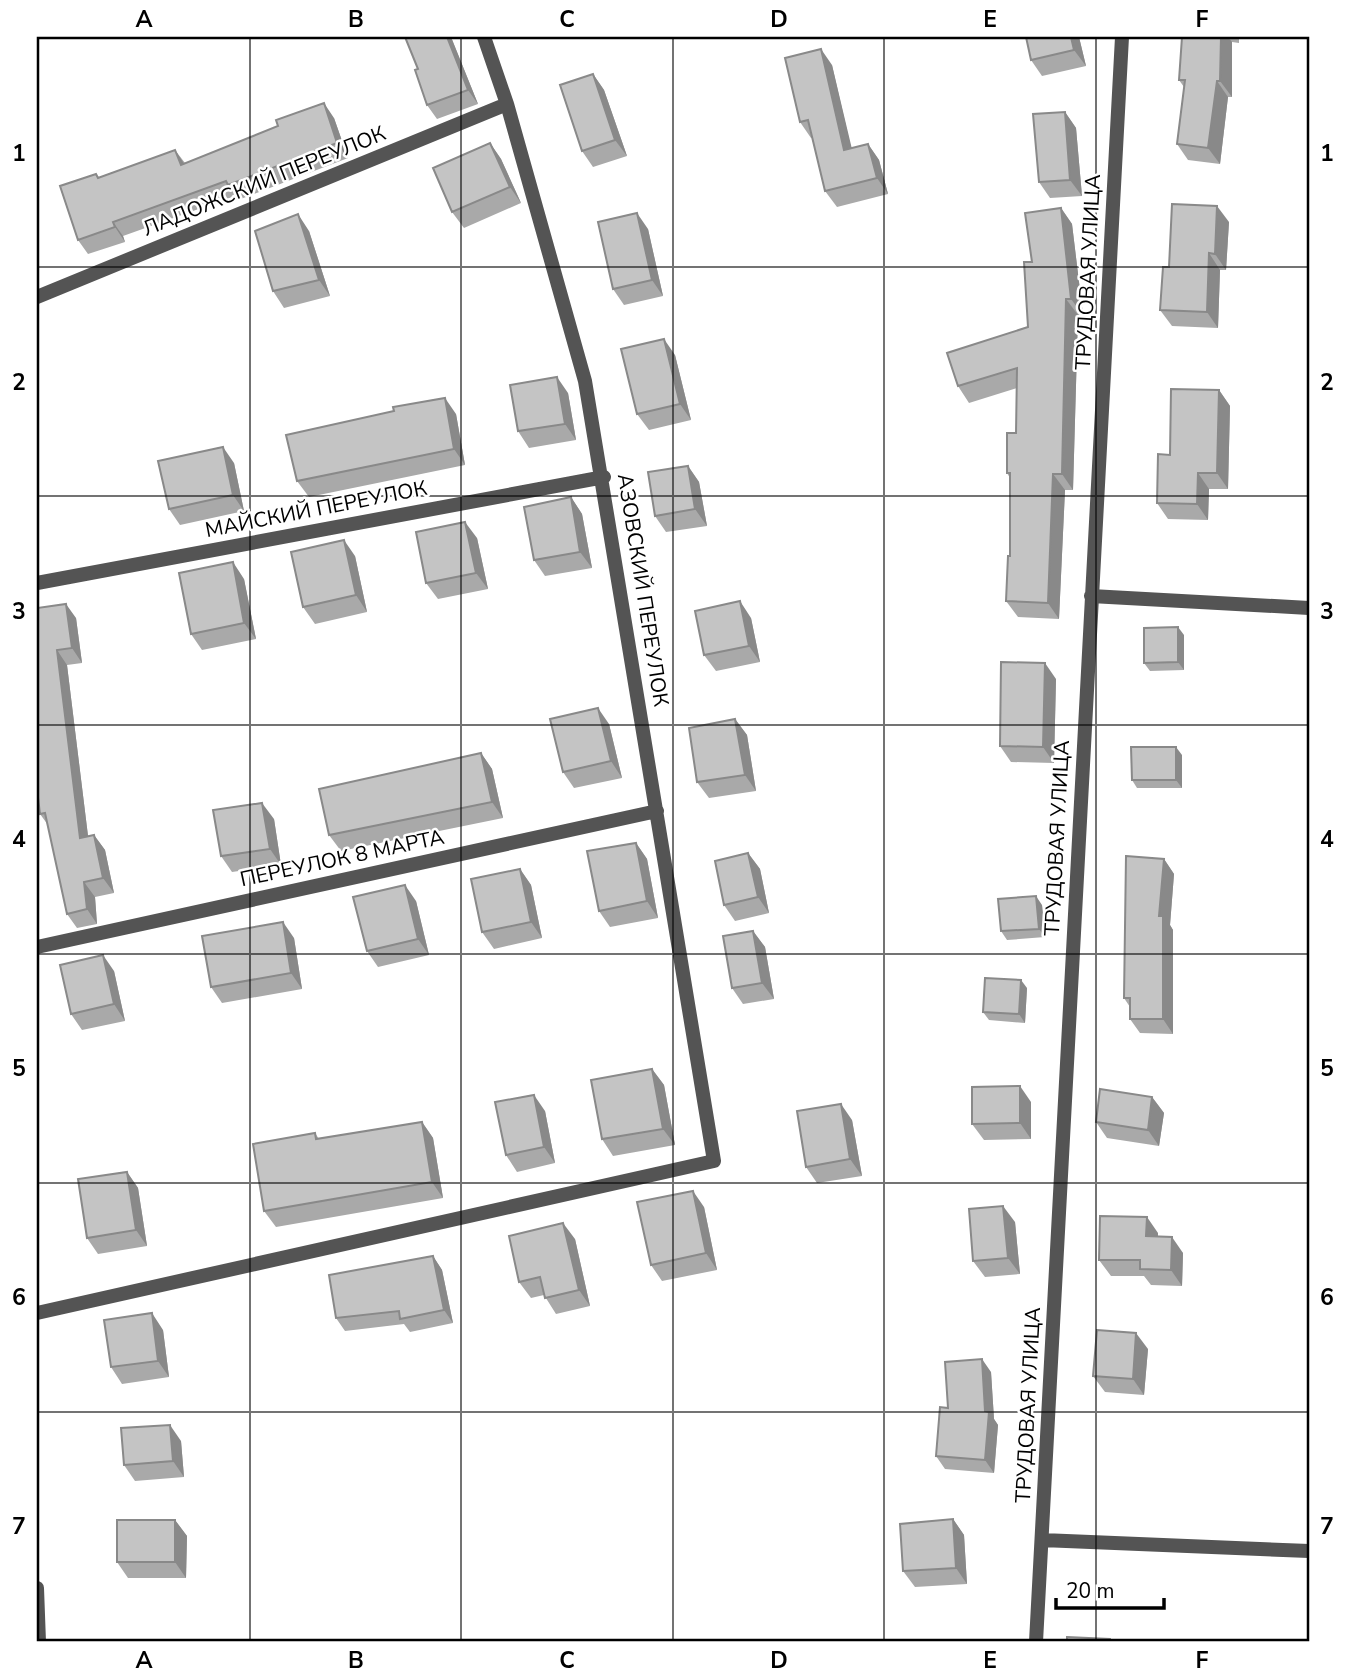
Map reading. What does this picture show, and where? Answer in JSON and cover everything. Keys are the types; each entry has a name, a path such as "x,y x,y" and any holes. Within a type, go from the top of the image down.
{"street":[{"name":"АЗОВСКИЙ ПЕРЕУЛОК","path":"37,1314 714,1161 604,477 585,381 507,104 484,37"},
{"name":"ТРУДОВАЯ УЛИЦА","path":"1036,1642 1122,37"},
{"name":"ЛАДОЖСКИЙ ПЕРЕУЛОК","path":"37,297 507,104"},
{"name":"МАЙСКИЙ ПЕРЕУЛОК","path":"37,583 604,477"},
{"path":"1091,596 1309,608"},
{"name":"ПЕРЕУЛОК 8 МАРТА","path":"37,947 657,811"},
{"path":"1042,1541 1309,1551"},
{"path":"37,1588 40,1642"}],"building":[{"path":"405,37 447,37 468,90 427,105 415,70 418,69"},
{"path":"1026,37 1071,37 1074,50 1031,60"},
{"path":"1182,37 1221,37 1220,81 1217,81 1208,148 1177,144 1185,80 1179,80"},
{"path":"821,49 844,150 868,144 877,178 825,191 808,120 800,122 785,58"},
{"path":"593,74 615,140 582,151 560,85"},
{"path":"324,103 337,143 228,185 226,181 113,222 115,227 78,240 60,186 96,174 98,178 175,150 181,165 278,126 276,120"},
{"path":"1065,112 1070,180 1039,182 1033,114"},
{"path":"490,143 510,187 452,212 433,168"},
{"path":"1172,204 1217,206 1215,254 1209,253 1207,312 1160,310 1163,267 1169,267"},
{"path":"1061,208 1071,299 1066,299 1062,474 1053,474 1048,603 1006,601 1010,556 1007,433 1016,433 1017,368 958,386 947,353 1028,327 1024,262 1032,262 1025,213"},
{"path":"637,213 652,280 613,289 598,222"},
{"path":"298,214 319,280 273,291 255,231"},
{"path":"664,339 680,404 637,414 621,349"},
{"path":"557,377 565,424 518,431 510,385"},
{"path":"1171,389 1219,390 1217,473 1198,473 1197,504 1157,503 1158,454 1170,455"},
{"path":"445,398 454,449 297,481 286,435 394,411 393,407"},
{"path":"223,447 233,495 169,509 158,461"},
{"path":"688,466 695,509 655,516 648,472"},
{"path":"571,497 580,552 534,560 524,507"},
{"path":"465,522 476,573 426,583 416,532"},
{"path":"344,540 356,595 303,607 291,552"},
{"path":"233,562 244,623 191,634 179,573"},
{"path":"740,601 749,646 704,655 695,611"},
{"path":"66,604 72,648 57,650 80,838 94,835 103,878 84,882 87,909 67,914 45,813 40,814 37,789 37,608"},
{"path":"1178,627 1178,662 1144,663 1144,628"},
{"path":"1001,662 1045,663 1043,747 1000,746"},
{"path":"598,708 611,761 563,772 550,719"},
{"path":"735,719 745,775 697,782 689,728"},
{"path":"1131,747 1176,747 1176,780 1132,780"},
{"path":"481,753 492,802 329,835 319,789"},
{"path":"262,803 270,849 221,856 213,810"},
{"path":"636,843 647,901 599,911 587,851"},
{"path":"748,853 758,897 724,905 715,861"},
{"path":"1126,856 1164,859 1159,916 1163,916 1163,1019 1130,1019 1130,998 1124,998"},
{"path":"520,869 531,922 482,932 471,879"},
{"path":"405,885 418,939 367,951 353,897"},
{"path":"1036,896 1039,929 1001,931 998,899"},
{"path":"283,922 291,973 211,987 202,936"},
{"path":"753,931 762,983 732,988 723,936"},
{"path":"103,955 114,1004 71,1014 60,965"},
{"path":"985,978 1021,980 1019,1014 983,1012"},
{"path":"652,1069 663,1129 602,1139 591,1080"},
{"path":"1020,1086 1020,1123 972,1124 972,1087"},
{"path":"1100,1089 1152,1097 1148,1130 1096,1122"},
{"path":"534,1095 544,1147 506,1155 495,1102"},
{"path":"841,1104 850,1159 806,1167 797,1111"},
{"path":"422,1122 432,1182 264,1211 253,1144 315,1133 316,1139"},
{"path":"127,1172 136,1230 87,1238 78,1179"},
{"path":"693,1191 706,1253 651,1265 637,1202"},
{"path":"1003,1206 1008,1258 973,1261 969,1209"},
{"path":"1100,1216 1147,1217 1146,1236 1172,1237 1171,1270 1140,1269 1140,1260 1099,1260"},
{"path":"563,1223 579,1290 545,1298 540,1277 519,1282 509,1236"},
{"path":"433,1256 444,1310 400,1319 399,1311 336,1318 329,1275"},
{"path":"152,1313 158,1361 111,1367 104,1320"},
{"path":"1097,1330 1136,1333 1133,1379 1093,1376"},
{"path":"982,1359 985,1411 989,1412 985,1460 936,1456 940,1407 948,1408 945,1362"},
{"path":"170,1425 173,1461 124,1465 121,1428"},
{"path":"953,1519 956,1568 903,1571 900,1524"},
{"path":"117,1520 175,1520 175,1562 117,1562"},
{"path":"1067,1637 1110,1639 1111,1642 1067,1642"}]}
